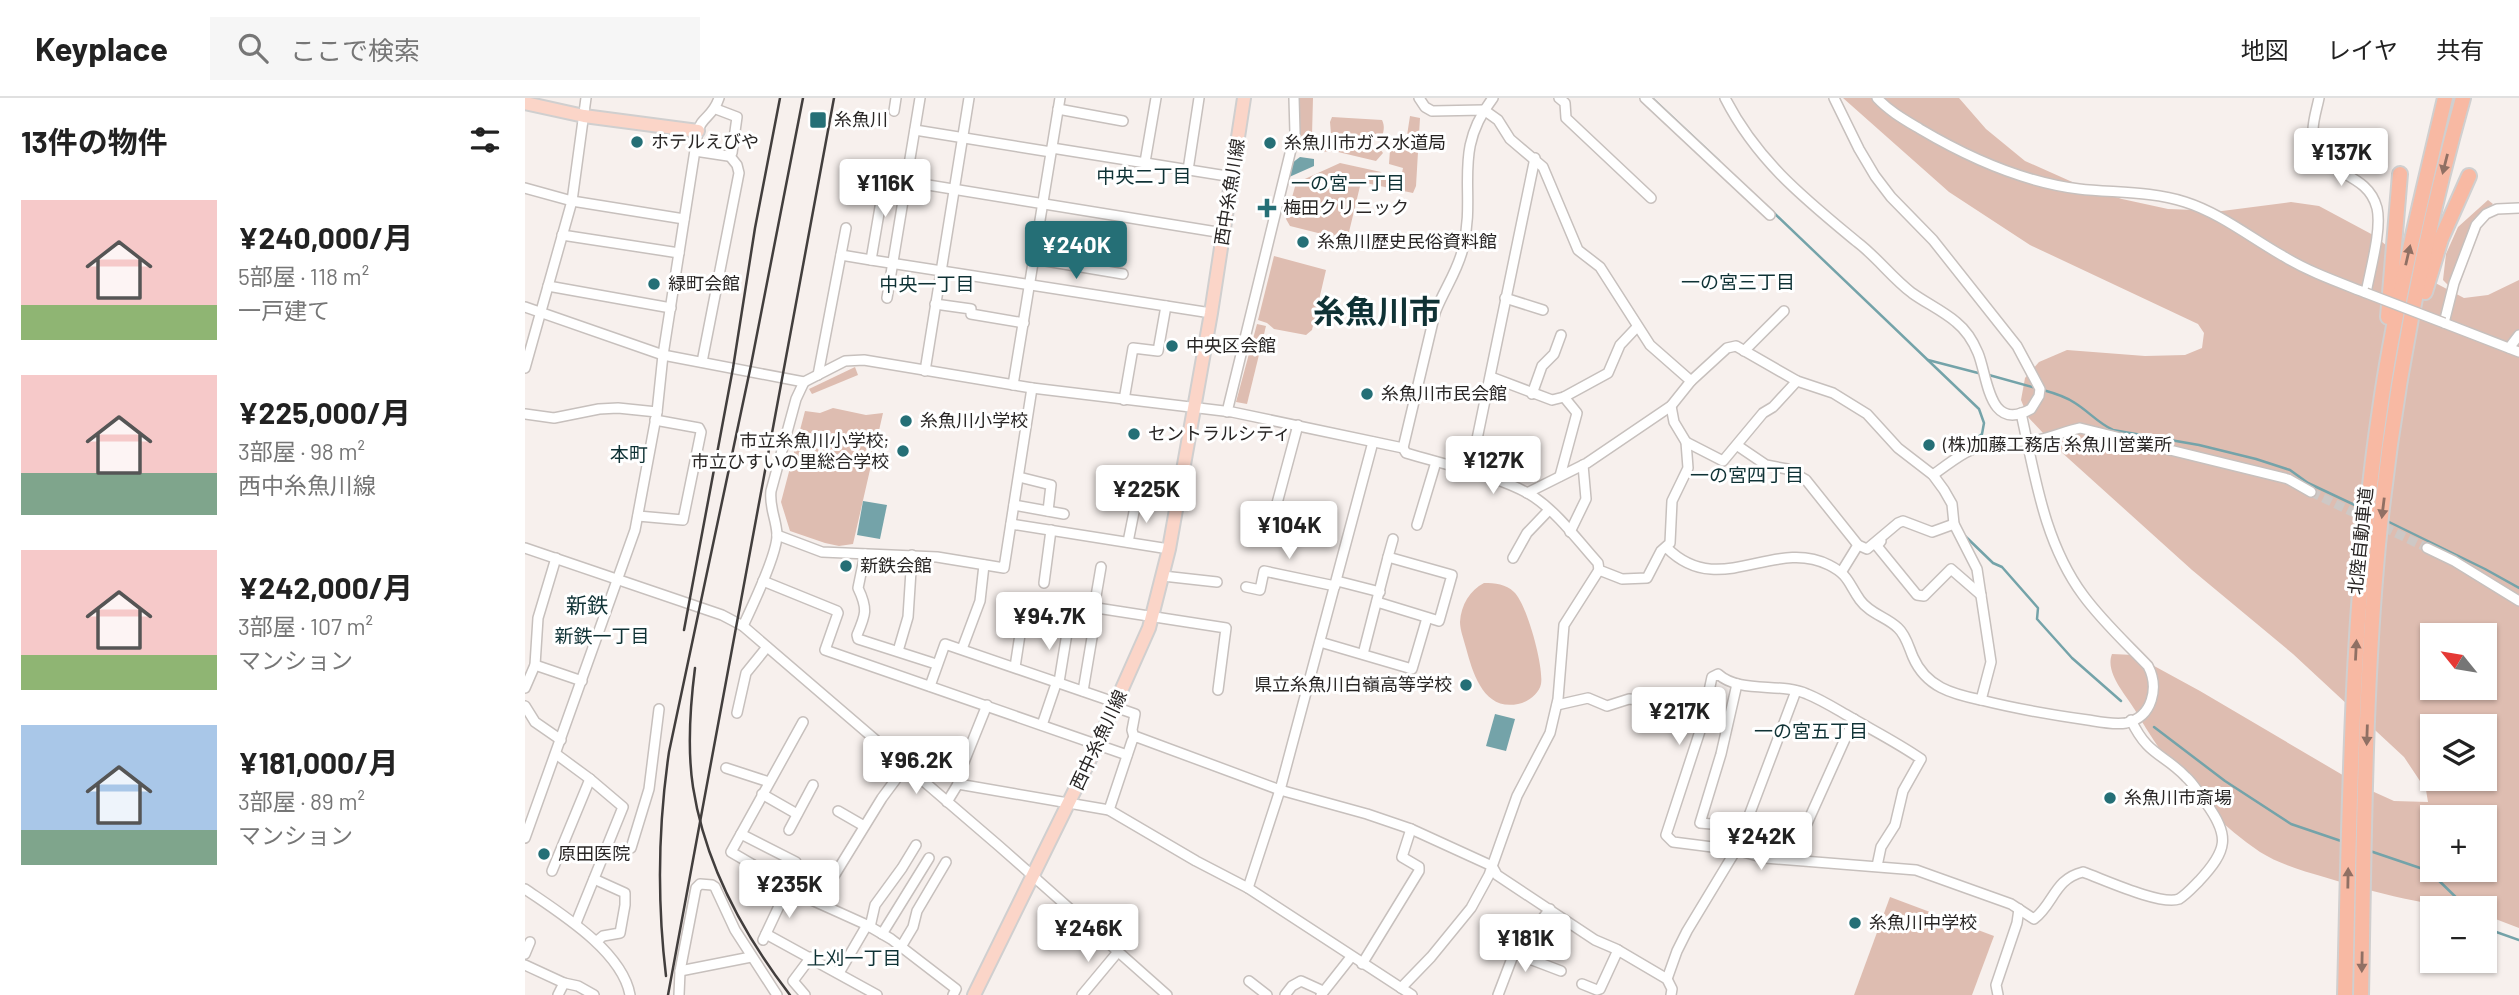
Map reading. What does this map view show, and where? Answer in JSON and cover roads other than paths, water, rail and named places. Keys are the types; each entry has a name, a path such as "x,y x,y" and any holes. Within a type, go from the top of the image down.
{"highway":[{"name":"北陸自動車道","path":"2345,995 2355,653 2364,541 2380,409 2399,297 2445,98"},
{"name":"北陸自動車道","path":"2361,995 2369,677 2377,556 2386,476 2415,294 2463,98"},
{"path":"2380,409 2400,174"},
{"path":"2386,476 2414,335 2430,272 2445,229 2469,176"}],"main road":[{"name":"西中糸魚川線","path":"974,995 1116,705 1152,617 1169,549 1211,313 1244,98"},
{"path":"525,103 584,116 698,131"}],"street":[{"path":"525,368 572,201 586,98"},
{"path":"525,838 619,579 638,516 656,416 699,123 716,109 719,98"},
{"path":"894,111 896,98"},
{"path":"887,298 920,98"},
{"path":"925,371 969,98"},
{"path":"1013,385 1060,98"},
{"path":"1145,162 1156,98"},
{"path":"1188,170 1199,98"},
{"path":"1227,412 1295,133 1294,98"},
{"path":"1419,98 1425,107 1432,111 1484,110 1498,120 1517,146 1543,167 1578,250 1600,267 1650,345 1691,381"},
{"path":"1401,988 1431,957 1471,908 1492,866 1517,796 1545,746 1557,705 1564,625 1599,569 1598,563 1570,532 1549,510 1527,493 1406,453 1403,448 1435,313 1463,252 1468,218 1467,154 1475,127 1493,98"},
{"path":"1559,98 1565,103 1566,117 1651,198"},
{"path":"1645,98 1770,215"},
{"path":"1725,98 1762,154 1808,203 1858,242 1911,292 1962,328 1978,354 1989,396 1994,404 2006,413 2021,413 2031,408 2039,396 2037,381 2025,360 1933,240 1891,197 1875,176 1834,98"},
{"path":"1877,98 1887,108 1936,138 1995,167 2043,182 2078,188 2154,194 2186,202 2217,216 2305,268 2366,293 2514,350 2519,335"},
{"path":"2319,98 2313,131 2320,158 2327,165 2358,180 2367,188 2377,210 2375,244 2366,293"},
{"path":"716,109 737,117 732,153 729,155"},
{"path":"1058,109 1123,121"},
{"path":"915,130 1233,177"},
{"path":"695,151 729,155 737,165 739,173 702,362"},
{"path":"1470,472 1535,159"},
{"path":"871,260 885,178 1223,233"},
{"path":"525,188 572,201 684,219"},
{"path":"2444,323 2476,225 2486,214 2497,209 2519,208"},
{"path":"818,375 846,228"},
{"path":"562,235 679,253"},
{"path":"841,255 1211,313"},
{"path":"1034,259 1123,274"},
{"path":"548,286 671,308"},
{"path":"1505,299 1543,310"},
{"path":"935,304 971,309 971,314 1024,323"},
{"path":"1124,400 1133,348 1158,351 1166,306"},
{"path":"525,307 663,355 804,382 852,360 1032,388 1227,412 1403,448"},
{"path":"1744,351 1784,311"},
{"path":"1491,377 1552,400 1564,397 1608,373 1620,345 1636,327"},
{"path":"1532,394 1542,366 1554,354 1561,335"},
{"path":"1527,493 1583,465 1671,406 1691,381 1727,348 1736,346 1797,381 1833,393 1867,415 1898,449 1933,475 1952,504 1954,524 1977,569 1991,662 1981,700"},
{"path":"1686,442 1723,461 1763,413 1773,407 1797,381"},
{"path":"743,626 763,580 777,535 770,506 771,491 796,399 804,382"},
{"path":"777,535 822,552 912,555 1004,568 1032,388"},
{"path":"1559,475 1577,413 1564,397"},
{"path":"1599,569 1622,579 1647,579 1661,551 1667,548 1671,538 1672,502 1688,468 1686,442 1674,422 1671,406"},
{"path":"525,414 554,418 618,408 699,428 701,432 683,520 638,516"},
{"path":"1667,548 1689,565 1712,570 1727,570 1787,558 1822,561 1842,571 1861,601 1902,632 1923,674 1951,694 2036,713 2110,723 2131,720 2144,712 2151,702 2155,690 2154,677 2148,666 2097,612 2067,571 2048,530 2021,413"},
{"path":"1276,506 1298,425"},
{"path":"1933,475 1976,447 1992,443 2040,440 2056,433 2080,428 2288,479 2311,492"},
{"path":"1248,888 1280,790 1373,442"},
{"path":"1738,446 1766,465 1787,469 1806,480 1858,545 1867,549 1903,521 1932,532 1954,524"},
{"path":"1417,525 1436,462"},
{"path":"1570,532 1586,499 1583,465"},
{"path":"1019,477 1051,485 1048,511"},
{"path":"1128,542 1136,502"},
{"path":"1014,505 1064,514"},
{"path":"1513,558 1527,533 1549,510"},
{"path":"1011,524 1169,549"},
{"path":"1044,583 1051,530"},
{"path":"1881,538 1877,546 1917,595 1924,596 1951,569 1981,596"},
{"path":"1363,654 1393,539"},
{"path":"1842,571 1858,545"},
{"path":"525,548 722,615 743,626 1167,995"},
{"path":"2427,548 2519,601"},
{"path":"865,554 858,588 866,601 866,607 858,639 936,664"},
{"path":"898,651 908,617 912,555"},
{"path":"1246,587 1260,590 1264,571 1336,583 1439,621 1452,575 1388,557"},
{"path":"525,688 535,665 538,618 556,558"},
{"path":"962,649 980,601 984,565"},
{"path":"1083,691 1101,567"},
{"path":"1163,576 1217,582"},
{"path":"763,580 837,611 825,650 1127,755"},
{"path":"1015,667 1025,602"},
{"path":"1097,608 1226,628 1218,690"},
{"path":"1320,642 1412,669 1427,618"},
{"path":"1042,725 1058,682 1068,628"},
{"path":"930,686 945,644 1083,691 1135,714 1132,730 1134,737 1109,810"},
{"path":"737,713 746,673 767,647"},
{"path":"535,665 582,681"},
{"path":"1877,866 1881,847 1895,825 1903,791 1921,759 1900,744 1805,693 1737,684 1725,681 1718,674 1712,677 1701,728 1666,835 1673,842 1736,850 1765,858 1916,870 2011,904 2031,917 2037,917 2061,883 2070,875 2083,872 2160,900 2182,898 2201,879 2220,853 2224,841 2221,823 2186,776 2153,752 2140,738 2131,720"},
{"path":"1737,684 1721,754 1700,823 1745,827"},
{"path":"1667,979 1687,931 1736,850 1796,691"},
{"path":"1557,705 1588,698 1607,706 1629,699 1650,706 1704,712"},
{"path":"947,802 958,784 958,777 987,705"},
{"path":"525,706 535,722 561,740"},
{"path":"631,848 649,789 659,709"},
{"path":"1791,859 1854,719"},
{"path":"803,722 731,852 788,887 882,934 956,989 953,995"},
{"path":"1134,737 1280,790 1367,814 1412,830 1492,866 1497,875 1595,940 1618,950 1667,979 1672,989 1671,995"},
{"path":"556,754 639,817"},
{"path":"818,902 864,826 905,767"},
{"path":"726,768 768,782"},
{"path":"552,871 590,779"},
{"path":"958,784 1109,810 1248,888 1412,995"},
{"path":"789,830 813,785"},
{"path":"762,794 797,814"},
{"path":"576,923 623,807"},
{"path":"838,811 864,826"},
{"path":"1362,964 1419,871 1419,867 1402,857 1412,830"},
{"path":"741,834 796,862"},
{"path":"839,973 868,926 875,905 916,845"},
{"path":"882,934 929,858"},
{"path":"901,947 913,927 917,911 946,862"},
{"path":"594,879 625,893 620,933 603,936 597,941"},
{"path":"679,995 680,971 696,888 700,884 715,887 735,930 777,995"},
{"path":"788,887 765,937 811,957 877,995"},
{"path":"525,889 576,923 597,941 628,984 630,995"},
{"path":"1523,957 1539,923 1551,909"},
{"path":"1998,995 1996,985 2017,923 2019,909"},
{"path":"525,954 530,942"},
{"path":"1582,984 1600,989 1618,950"},
{"path":"1082,995 1117,953"},
{"path":"1498,995 1514,953 1561,971"},
{"path":"680,971 751,957"},
{"path":"805,995 793,981 811,957"},
{"path":"1285,995 1301,981 1322,993 1351,957"},
{"path":"525,965 594,995"},
{"path":"1249,981 1267,995"},
{"path":"558,995 564,982"}],"water":[{"path":"1300,157 1314,159 1314,166 1287,178 1292,163"},
{"path":"863,501 887,505 880,539 857,535"},
{"path":"1495,714 1515,719 1506,751 1486,746"}],"waterway":[{"path":"1652,98 1719,161"},
{"path":"1772,211 1979,409 1984,423 1982,434 1947,460"},
{"path":"1928,360 1982,374"},
{"path":"1989,375 2036,388"},
{"path":"2043,390 2080,406 2113,430 2199,445 2256,459 2290,470 2308,483 2363,509"},
{"path":"2385,520 2519,588"},
{"path":"1964,535 1993,563 2002,567 2038,608 2037,619 2072,658 2121,701"},
{"path":"2154,727 2225,781 2291,824 2344,842"},
{"path":"2370,851 2429,871 2455,896"},
{"path":"2497,932 2519,940"}],"tunnel":[{"path":"2311,492 2427,548"}],"railway":[{"path":"684,630 780,98"},
{"path":"666,976 660,864 669,752 751,365 803,98"},
{"path":"668,995 834,98"},
{"path":"695,668 690,757 699,816 728,897 757,948 790,995"}],"place":[{"name":"糸魚川","path":"818,120"},
{"name":"ホテルえびや","path":"637,142"},
{"name":"糸魚川市ガス水道局","path":"1270,143"},
{"name":"梅田クリニック","path":"1267,208"},
{"name":"糸魚川歴史民俗資料館","path":"1303,242"},
{"name":"緑町会館","path":"654,284"},
{"name":"中央区会館","path":"1172,346"},
{"name":"糸魚川市民会館","path":"1367,394"},
{"name":"糸魚川小学校","path":"906,421"},
{"name":"セントラルシティ","path":"1134,434"},
{"name":"(株)加藤工務店 糸魚川営業所","path":"1929,445"},
{"name":"市立糸魚川小学校; 市立ひすいの里総合学校","path":"903,451"},
{"name":"新鉄会館","path":"846,566"},
{"name":"県立糸魚川白嶺高等学校","path":"1466,685"},
{"name":"糸魚川市斎場","path":"2110,798"},
{"name":"原田医院","path":"544,854"},
{"name":"糸魚川中学校","path":"1855,923"}],"district":[{"name":"中央二丁目","path":"1144,176"},
{"name":"一の宮一丁目","path":"1348,183"},
{"name":"一の宮三丁目","path":"1738,282"},
{"name":"中央一丁目","path":"927,284"},
{"name":"糸魚川市","path":"1377,312"},
{"name":"本町","path":"629,454"},
{"name":"一の宮四丁目","path":"1747,475"},
{"name":"新鉄","path":"587,606"},
{"name":"新鉄一丁目","path":"602,636"},
{"name":"一の宮五丁目","path":"1811,731"},
{"name":"上刈一丁目","path":"854,958"}]}
